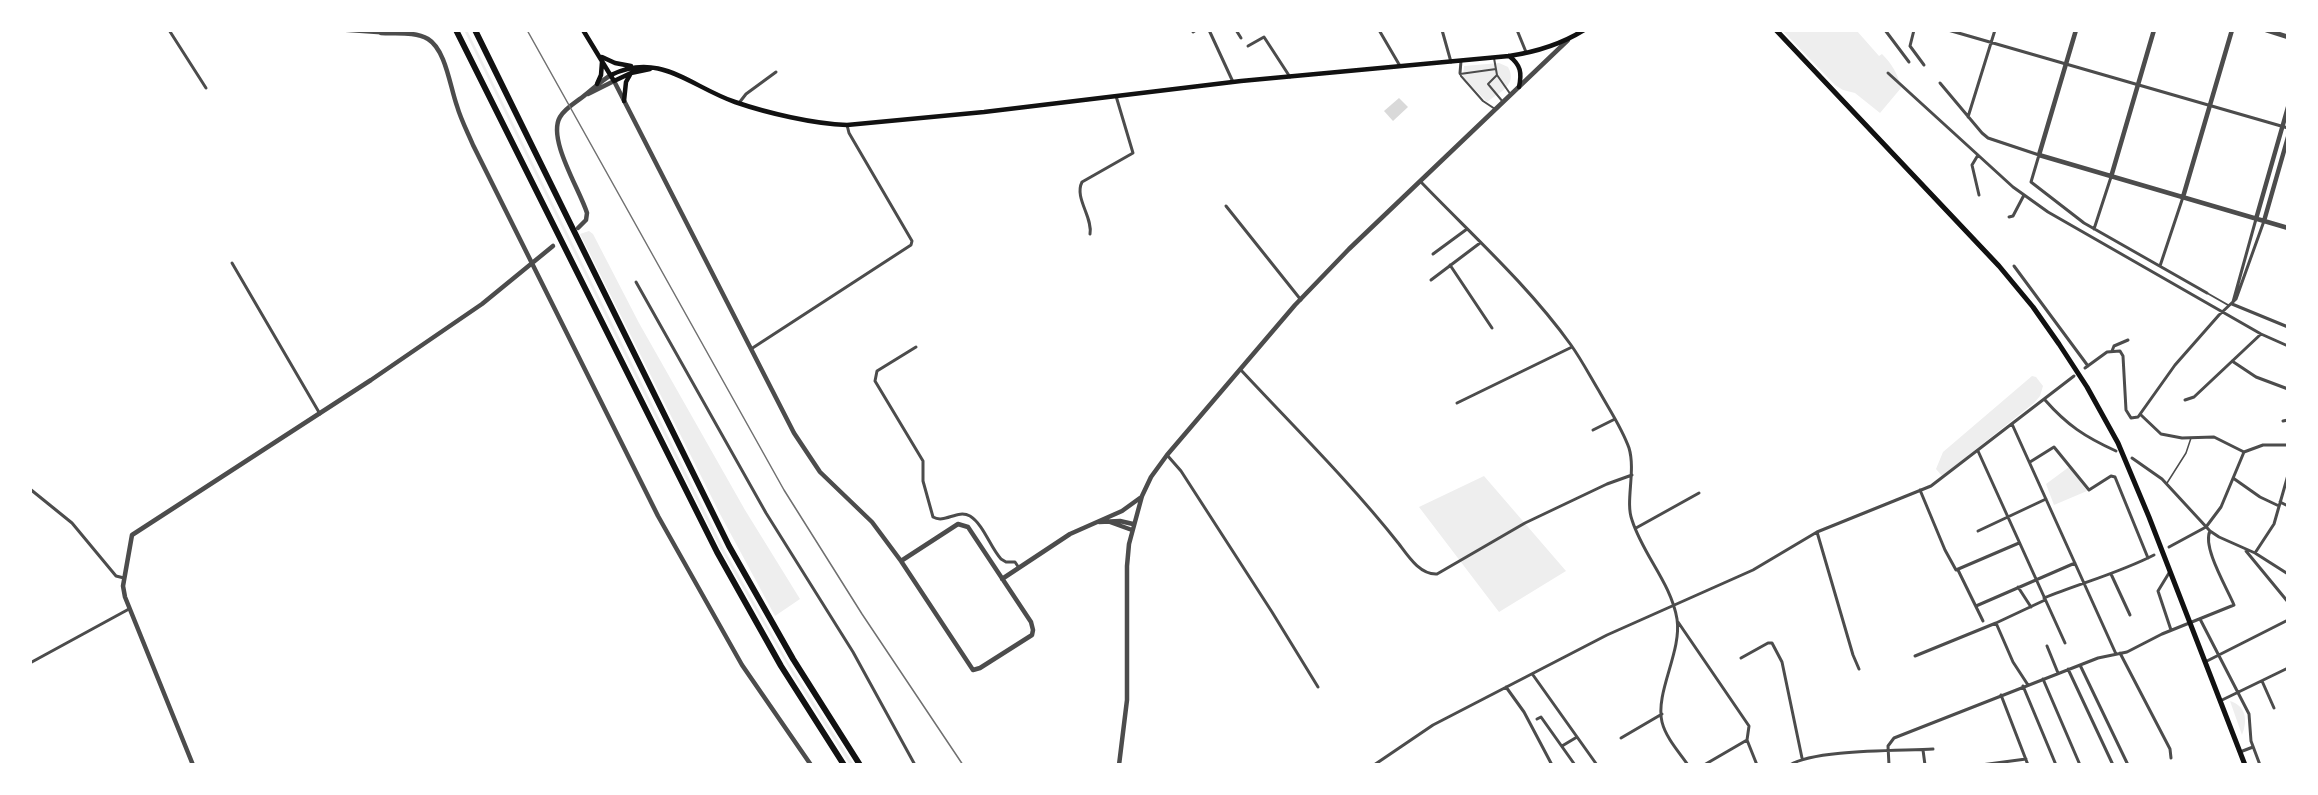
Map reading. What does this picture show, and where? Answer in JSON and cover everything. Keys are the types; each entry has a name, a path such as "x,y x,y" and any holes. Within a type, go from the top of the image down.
{"highway":[{"path":"456,30 712,542 781,666 844,765"},
{"path":"475,30 729,546 793,659 860,765"},
{"path":"1776,30 1999,266 2033,307 2087,387 2127,463 2245,765"}],"main road":[{"path":"583,30 614,81 632,73 656,69"},
{"path":"600,56 615,63 656,69 682,76 714,95 739,103 792,117 833,125 847,125 984,112 1290,76 1527,54 1568,40 1584,30"},
{"path":"597,84 602,69 600,56"},
{"path":"1509,56 1520,69 1519,87"},
{"path":"611,75 637,67"},
{"path":"624,101 625,87 632,73"}],"street":[{"path":"169,30 206,88"},
{"path":"338,30 421,36 435,45 448,72 456,105 469,136 658,516 742,665 811,765"},
{"path":"1209,30 1233,82"},
{"path":"1241,38 1237,32 1243,30"},
{"path":"1379,30 1400,66"},
{"path":"1442,30 1451,62"},
{"path":"1517,30 1527,54"},
{"path":"1885,30 1909,62"},
{"path":"1914,30 1910,46 1924,64"},
{"path":"1948,30 2285,128"},
{"path":"1968,117 1995,30"},
{"path":"2076,30 2031,182 2061,208 2094,229 2207,293 2288,327"},
{"path":"2094,229 2154,30"},
{"path":"2160,266 2183,198 2232,30"},
{"path":"2268,30 2288,37"},
{"path":"1248,46 1264,37 1290,76"},
{"path":"1119,765 1127,700 1127,566 1133,524 1151,477 1167,455 1301,300 1420,181 1568,40"},
{"path":"1494,58 1497,75 1511,95"},
{"path":"1461,61 1460,73 1483,101 1495,109"},
{"path":"1460,73 1496,69"},
{"path":"739,103 746,94 776,72"},
{"path":"1888,73 2024,195 2067,224 2262,334 2288,346"},
{"path":"578,228 586,220 587,213 560,147 557,128 562,114 611,75"},
{"path":"1497,75 1488,84 1503,102"},
{"path":"588,94 614,81 774,397 808,456 820,472 872,522 901,561 973,670 980,668 1033,633 1031,622 968,527 963,524 958,524 901,561"},
{"path":"1940,83 1988,138 2111,177 2288,228"},
{"path":"1090,234 1090,222 1080,186 1082,182 1133,153 1116,96"},
{"path":"2231,305 2285,128 2288,107"},
{"path":"751,349 911,245 912,241 853,141 847,125"},
{"path":"2014,266 2086,367 2112,351 2120,351 2123,356 2128,415 2134,419 2140,415 2175,365 2240,293 2288,137"},
{"path":"1978,155 1972,165 1979,195"},
{"path":"1420,181 1528,293 1572,346 1615,419 1628,446 1632,475 1631,518 1665,585 1677,621 1677,639 1662,714 1667,735 1688,765"},
{"path":"2009,217 2013,216 2024,195"},
{"path":"1226,206 1301,300"},
{"path":"1433,254 1467,229"},
{"path":"1431,280 1480,243"},
{"path":"193,765 124,593 124,578 133,533 321,415 482,304 553,246"},
{"path":"232,263 321,415"},
{"path":"1450,265 1492,328"},
{"path":"636,282 766,513 853,652 915,765"},
{"path":"2185,400 2194,397 2262,334"},
{"path":"2112,351 2114,346 2128,340"},
{"path":"1457,403 1572,346"},
{"path":"916,347 878,371 875,381 923,461 922,481 933,517 941,520 961,514 972,518 1001,559 1006,562 1015,562 1019,568"},
{"path":"2232,361 2256,377 2288,389"},
{"path":"1240,369 1358,495 1417,566 1428,574 1437,574 1525,523 1607,484 1632,475"},
{"path":"1374,765 1433,725 1607,635 1753,570 1817,532 1931,486 2074,376"},
{"path":"2045,400 2071,427 2088,439 2116,451"},
{"path":"2140,415 2161,434 2191,438 2214,437 2244,452 2264,445 2288,445"},
{"path":"1593,430 1615,419"},
{"path":"2283,421 2288,420"},
{"path":"2012,424 2083,582 2118,654 2170,749 2171,758"},
{"path":"2030,462 2054,447 2089,490 2111,476 2115,477 2148,558"},
{"path":"1978,451 2065,643"},
{"path":"2169,547 2206,527 2221,507 2244,452"},
{"path":"1167,455 1181,471 1318,687"},
{"path":"2132,458 2150,469 2167,484 2210,531 2255,553 2288,574"},
{"path":"2255,553 2274,524 2288,475"},
{"path":"2233,478 2260,497 2288,506"},
{"path":"30,489 72,523 116,576 124,578"},
{"path":"1920,490 1945,550 1953,566 1958,570 1983,621"},
{"path":"1636,528 1699,493"},
{"path":"1002,579 1070,534 1128,508 1142,496"},
{"path":"1978,531 2046,499"},
{"path":"1094,523 1120,521 1133,524"},
{"path":"1110,522 1132,530"},
{"path":"1889,765 1889,743 1894,738 2068,669 2133,649 2171,630 2234,605 2210,551 2207,536 2210,531"},
{"path":"1817,532 1859,669"},
{"path":"1958,570 2019,542"},
{"path":"2244,549 2288,602"},
{"path":"1915,656 1996,623 2083,582 2111,574 2154,555"},
{"path":"1976,606 2075,563"},
{"path":"2170,571 2158,591 2171,630"},
{"path":"2111,574 2130,615"},
{"path":"2018,587 2031,607"},
{"path":"30,663 129,609"},
{"path":"2200,619 2249,714 2250,732 2259,765"},
{"path":"2205,662 2288,620"},
{"path":"1677,621 1749,726 1747,740 1757,765"},
{"path":"1996,623 2025,686 2056,765"},
{"path":"1741,658 1768,643 1772,643 1777,650 1782,662 1807,765"},
{"path":"2047,646 2058,673"},
{"path":"2080,665 2128,765"},
{"path":"2068,669 2113,765"},
{"path":"2220,701 2288,669"},
{"path":"1533,675 1597,765"},
{"path":"2043,679 2080,765"},
{"path":"2262,681 2274,708"},
{"path":"1506,687 1524,712 1552,765"},
{"path":"2001,695 2028,765"},
{"path":"1621,738 1662,714"},
{"path":"1537,719 1540,717 1575,765"},
{"path":"1562,746 1577,737"},
{"path":"1704,765 1747,740"},
{"path":"2240,752 2253,747"},
{"path":"1790,765 1804,758 1888,750 1933,749"},
{"path":"1923,750 1925,765"},
{"path":"1981,765 2026,759"}],"lane":[{"path":"2167,484 2186,453 2191,438"}],"shaded area":[{"path":"464,30 467,30 724,549 788,662 854,765 850,765 793,675 721,550"},
{"path":"1782,30 1857,31 1879,56 1882,54 1889,62 1901,88 1880,113 1855,93 1835,85"},
{"path":"1499,63 1508,67 1511,79 1506,88 1487,102 1463,77 1464,66"},
{"path":"1399,98 1408,107 1393,121 1384,111"},
{"path":"589,231 593,234 639,323 745,510 800,599 775,616 720,514 580,234"},
{"path":"2032,376 2036,377 2043,386 2040,396 2034,403 1942,476 1936,469 1943,452"},
{"path":"2069,467 2087,491 2054,505 2046,484"},
{"path":"1484,476 1566,571 1499,612 1419,507"},
{"path":"2230,701 2239,706 2244,714 2245,724 2242,735"}],"waterway":[{"path":"954,30 991,30"}],"railway":[{"path":"527,30 784,490 862,614 963,765"}]}
